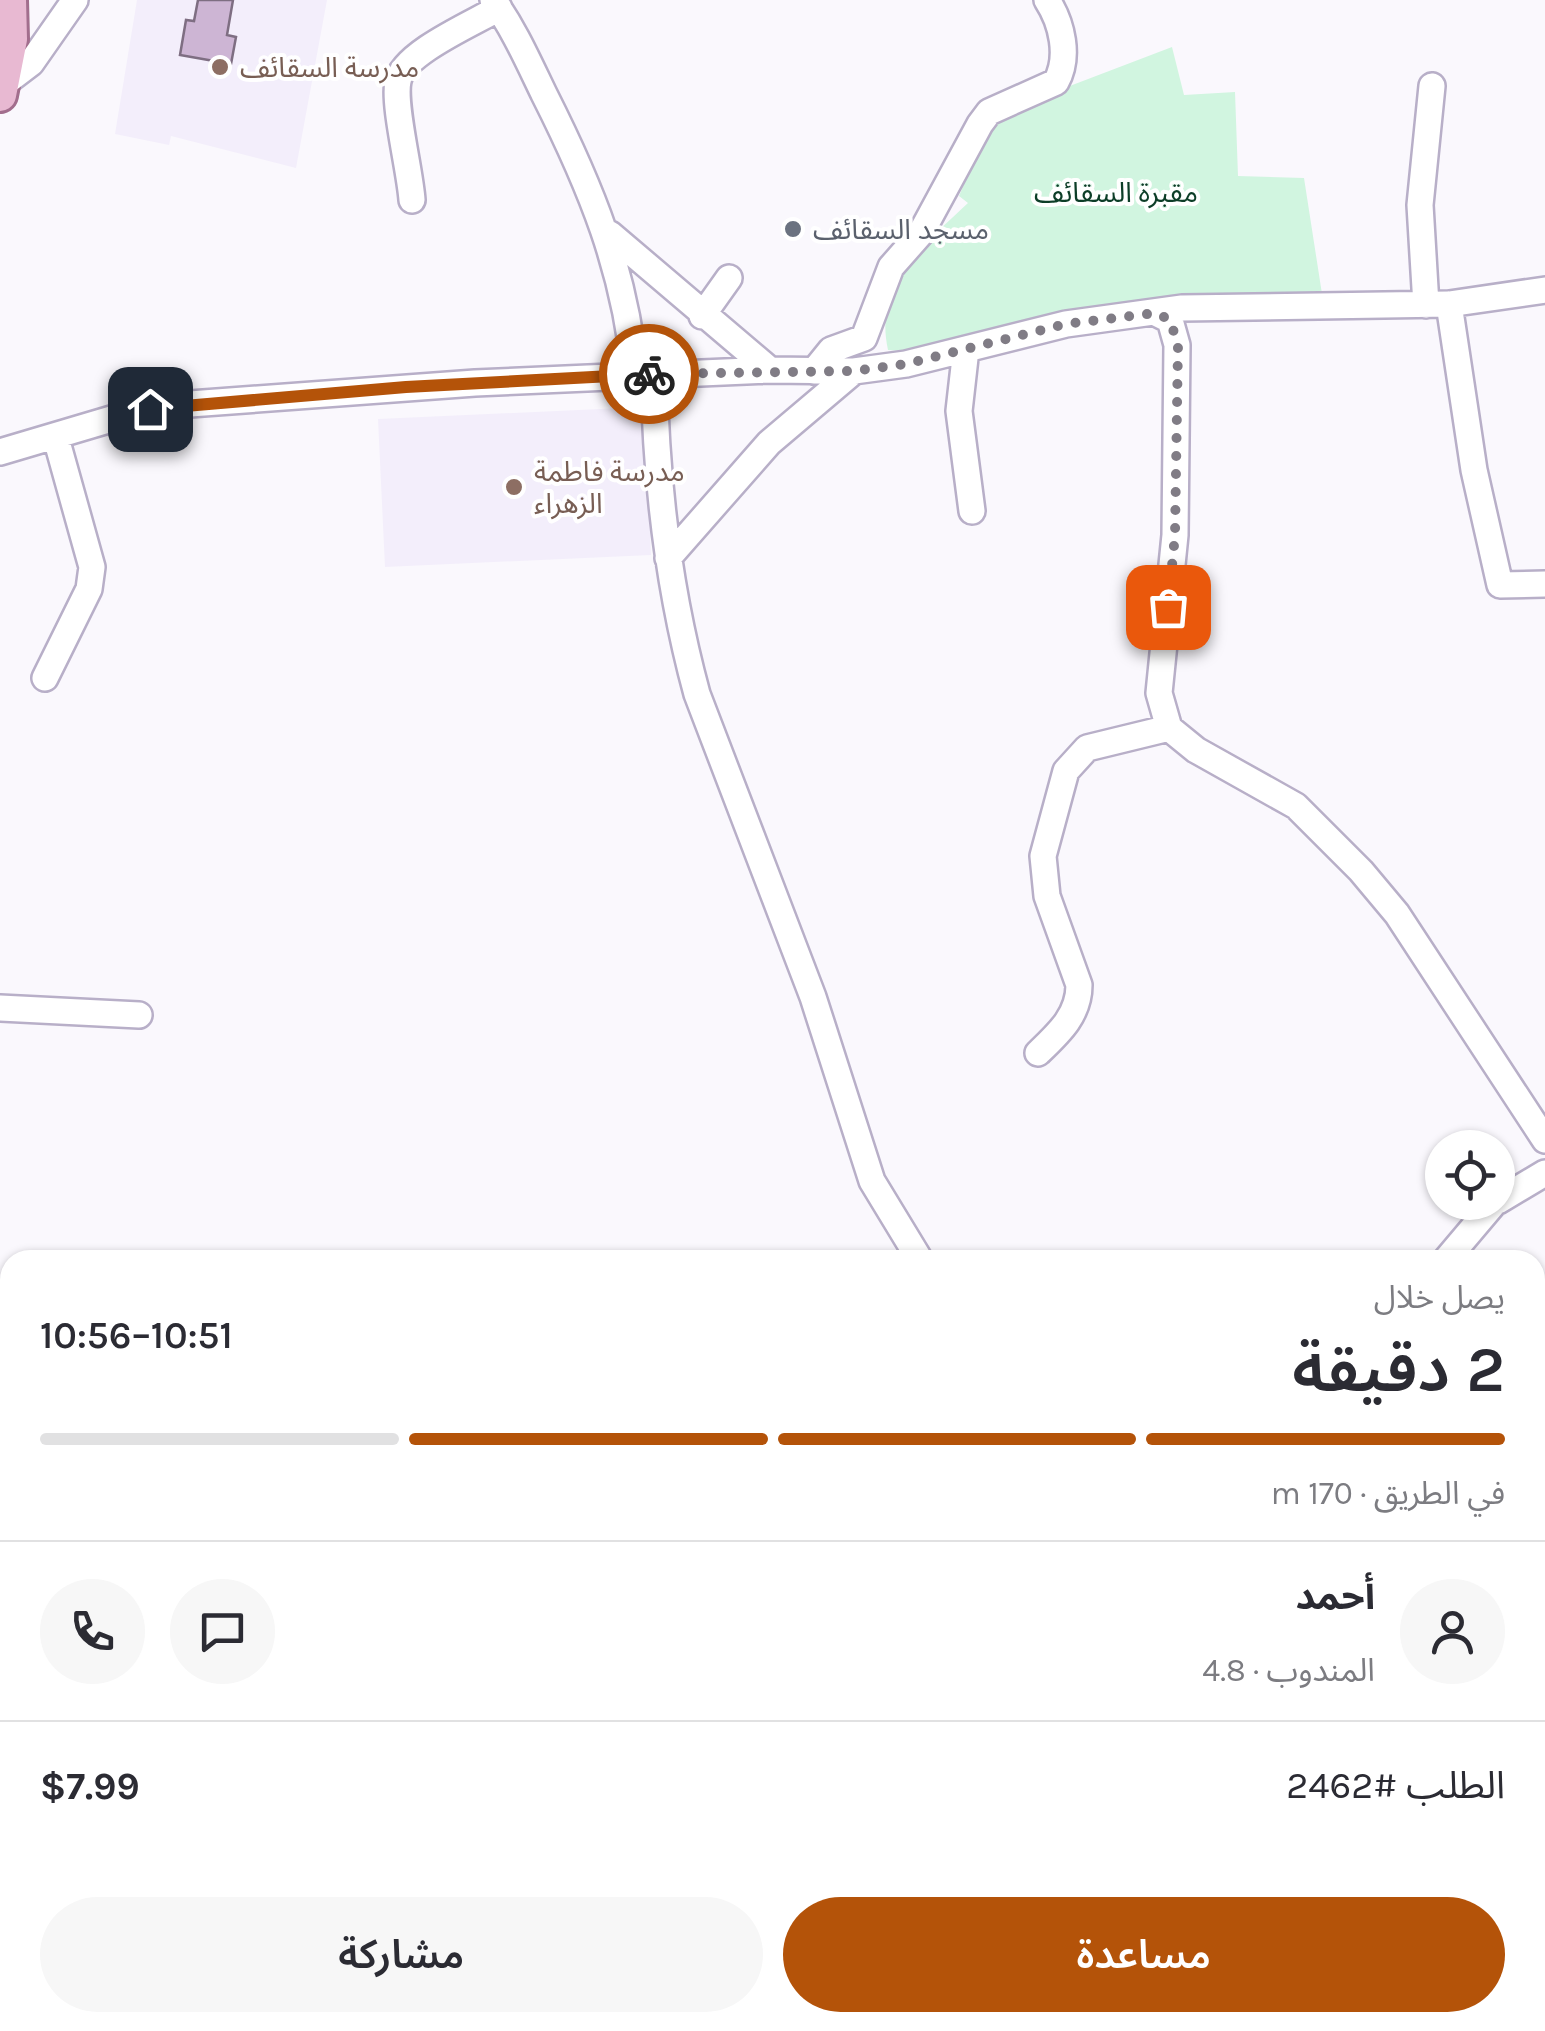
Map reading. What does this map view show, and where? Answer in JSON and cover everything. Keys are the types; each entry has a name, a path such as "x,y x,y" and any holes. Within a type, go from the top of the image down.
{"main road":[{"path":"3,89 10,0"}],"street":[{"path":"3,89 30,63 75,0"},
{"path":"814,371 831,350 864,338 891,267 920,233 990,112 1056,82 1064,62 1062,36 1047,0"},
{"path":"412,200 398,82 403,69 418,54 496,4 519,40 608,232 644,374 668,558 698,694 814,997 872,1181 914,1250"},
{"path":"1432,86 1420,205 1437,305 1500,585 1545,584"},
{"path":"608,232 770,370"},
{"path":"702,316 729,278"},
{"path":"0,452 135,412 190,404 644,374 854,371 1066,324 1156,313 1247,305 1437,305 1545,290"},
{"path":"1156,313 1170,320 1178,345 1175,535 1160,693 1169,728 1196,750 1296,806 1361,870 1397,914 1545,1140"},
{"path":"966,349 959,411 972,512"},
{"path":"668,558 769,443 854,371"},
{"path":"44,678 92,579 88,547 56,438"},
{"path":"1038,1053 1071,1017 1079,999 1079,985 1047,896 1043,856 1066,770 1087,748 1169,728"},
{"path":"0,1008 138,1016"},
{"path":"1515,1191 1545,1173"},
{"path":"1455,1250 1480,1220"}],"shaded area":[{"name":"مدرسة السقائف","path":"137,0 327,0 296,168 171,136 169,145 115,134"},
{"name":"مدرسة فاطمة الزهراء","path":"644,407 651,555 385,567 378,419"}],"green space":[{"name":"مقبرة السقائف","path":"1172,47 1184,95 1235,92 1238,176 1304,178 1322,294 1231,294 1148,303 918,352 888,350 885,326 895,284 919,250 968,203 959,196 994,115"}],"building":[{"path":"198,0 233,0 227,35 236,37 231,64 180,55 186,20 194,21"}],"way so far":[{"path":"649,374 854,371 906,364 1066,324 1156,313 1170,320 1178,345 1175,535 1168,607"}],"place":[{"name":"مدرسة السقائف","path":"220,67"},
{"name":"مسجد السقائف","path":"793,229"},
{"name":"مدرسة فاطمة الزهراء","path":"514,487"}],"route":[{"path":"150,409 406,387 649,374"}]}
